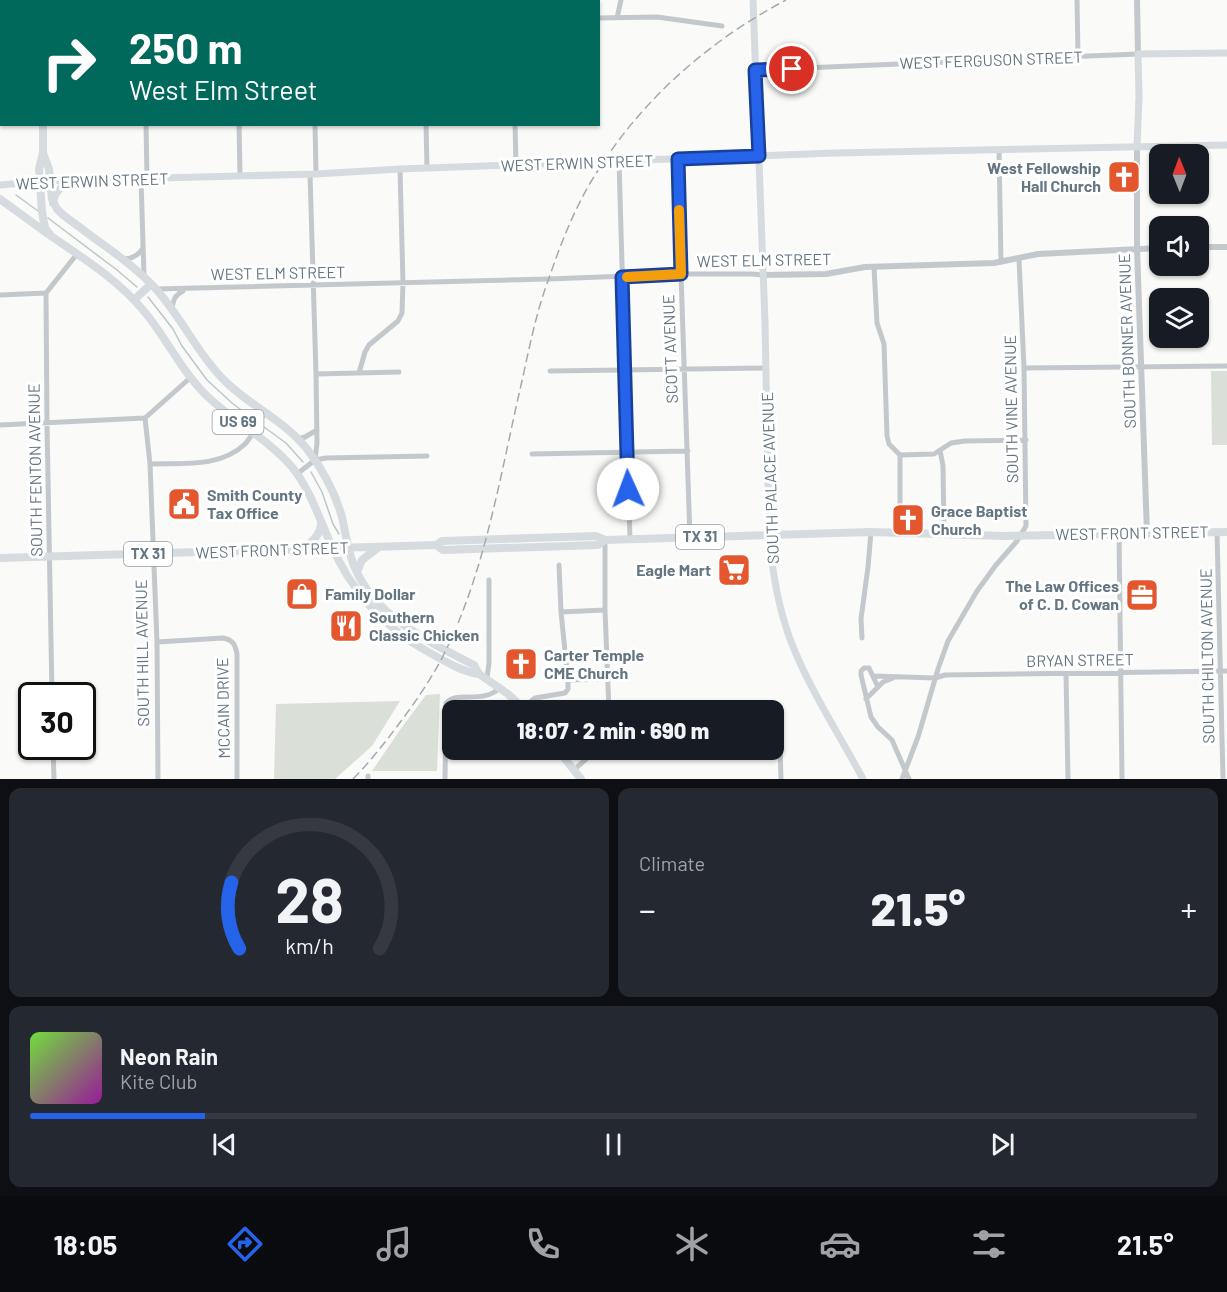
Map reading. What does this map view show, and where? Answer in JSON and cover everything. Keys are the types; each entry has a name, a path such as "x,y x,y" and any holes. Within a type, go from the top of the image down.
{"main road":[{"name":"SOUTH PALACE AVENUE","path":"753,0 766,368 769,535 777,594 790,639 808,678 863,779"},
{"name":"WEST FERGUSON STREET","path":"1138,54 1227,53"},
{"path":"1137,147 1138,54"},
{"path":"43,126 43,153 39,169 53,203"},
{"name":"WEST ERWIN STREET","path":"0,185 76,180 313,174 759,156 1227,145"},
{"path":"53,203 59,189 76,180"},
{"path":"45,182 44,223 51,236"},
{"path":"0,199 51,236"},
{"name":"US 69","path":"53,203 63,215 144,277 172,309 214,370 237,393 281,424 315,460 327,478 338,504 348,548 357,573 370,593 394,618 428,642 474,665 483,676 513,700"},
{"name":"US 69","path":"51,236 111,279 134,300 155,324 190,378 219,408 278,452 297,474 346,574 378,616 424,650 469,673 483,676"},
{"path":"134,300 154,287"},
{"path":"304,549 319,533 320,521"},
{"name":"WEST FRONT STREET","path":"0,558 436,545 443,550 452,550 598,545 605,540 871,532 1004,536 1222,532"},
{"path":"357,573 362,560 379,547"},
{"path":"566,760 581,779"}],"street":[{"path":"617,18 621,0"},
{"path":"1077,0 1078,56"},
{"path":"1137,0 1138,54"},
{"path":"600,18 657,17 722,26"},
{"name":"WEST FERGUSON STREET","path":"755,70 1138,54"},
{"path":"144,277 146,126"},
{"path":"239,126 240,175"},
{"path":"315,126 313,286 317,430 315,460"},
{"path":"426,126 426,168"},
{"path":"515,126 516,165"},
{"name":"SOUTH BONNER AVENUE","path":"1137,147 1137,248 1147,533"},
{"path":"999,149 1001,262"},
{"name":"SCOTT AVENUE","path":"678,159 690,537"},
{"path":"619,161 630,540"},
{"path":"359,373 369,345 401,317 403,284 400,169"},
{"path":"1209,248 1227,247"},
{"path":"123,259 132,258 143,248"},
{"name":"WEST ELM STREET","path":"154,287 187,289 403,284 681,274 826,274 874,267 983,264 1038,254 1149,248"},
{"path":"0,295 46,293 77,254"},
{"name":"SOUTH VINE AVENUE","path":"902,779 922,726 945,649 963,615 990,573 1021,535 1026,522 1026,440 1019,259"},
{"path":"874,267 877,323 884,344 887,436 889,444 900,455 900,532"},
{"name":"WEST ELM STREET","path":"172,309 176,295 187,289"},
{"name":"SOUTH FENTON AVENUE","path":"46,293 52,682"},
{"path":"1024,368 1227,366"},
{"path":"550,371 766,368"},
{"path":"316,374 399,372"},
{"path":"0,425 146,418 190,378"},
{"path":"150,464 207,462 222,459 245,444 265,412"},
{"name":"SOUTH HILL AVENUE","path":"146,418 157,642 158,779"},
{"path":"297,439 317,430"},
{"path":"900,455 934,454 951,443 965,441 1026,440"},
{"path":"940,450 943,466 944,534"},
{"path":"532,454 688,451"},
{"path":"297,474 315,460 326,458 427,456"},
{"path":"862,638 861,619 871,532"},
{"name":"SOUTH CHILTON AVENUE","path":"1222,532 1223,779"},
{"path":"1119,534 1122,779"},
{"path":"605,540 609,700"},
{"path":"533,700 565,693 568,688 561,612 560,565"},
{"path":"483,676 489,663 489,580"},
{"path":"561,612 605,610"},
{"name":"MCCAIN DRIVE","path":"157,642 223,638 231,640 235,645 237,654 237,779"},
{"path":"878,687 869,668 864,668 861,675 871,717 892,740 909,779"},
{"name":"BRYAN STREET","path":"874,676 935,678 945,675 1224,671"},
{"path":"1066,674 1068,779"},
{"path":"866,699 886,680 896,676"},
{"path":"568,680 608,680"},
{"path":"445,779 445,707 447,700 483,697 500,688"},
{"path":"53,760 54,779"},
{"path":"574,771 586,760"},
{"path":"780,760 781,779"}],"shaded area":[{"path":"1211,371 1227,371 1227,445 1212,445"},
{"path":"440,694 437,771 372,771 426,695"},
{"path":"400,701 372,746 335,779 274,779 276,704"}],"waterway":[{"path":"16,195 38,211"},
{"path":"48,218 137,287"},
{"path":"148,297 173,329 182,346 207,380 254,420"},
{"path":"264,427 286,443 303,462"},
{"path":"311,472 339,534"}],"railway":[{"path":"353,779 385,742 418,698 443,656 457,625 489,528 540,306 565,236 584,195 617,143 658,94 706,52 786,0"}],"slow traffic":[{"path":"627,277 681,274 679,210"}],"place":[{"name":"West Fellowship Hall Church","path":"1124,177"},
{"name":"Smith County Tax Office","path":"184,504"},
{"name":"Grace Baptist Church","path":"908,520"},
{"name":"Eagle Mart","path":"734,570"},
{"name":"Family Dollar","path":"302,594"},
{"name":"The Law Offices of C. D. Cowan","path":"1142,595"},
{"name":"Southern Classic Chicken","path":"346,626"},
{"name":"Carter Temple CME Church","path":"521,664"}],"route":[{"path":"628,489 622,277 681,274 678,159 759,156 755,70 792,69"}]}
